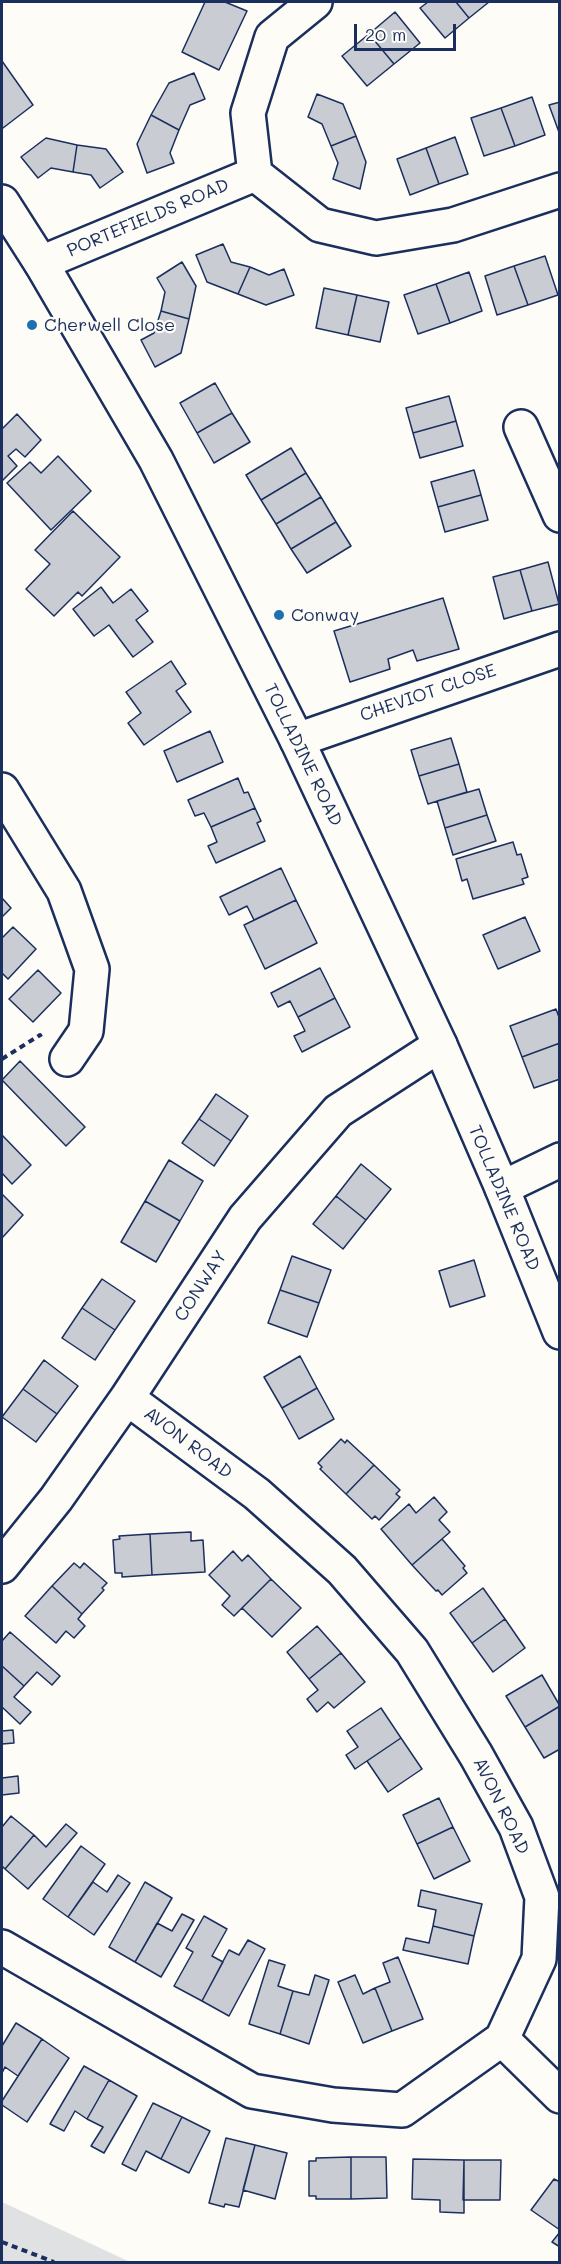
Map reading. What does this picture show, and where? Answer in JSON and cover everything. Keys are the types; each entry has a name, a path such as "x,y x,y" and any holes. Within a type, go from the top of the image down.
{"street":[{"path":"315,2 272,38 248,113 255,174 320,225 376,238 453,225 560,190"},
{"name":"PORTEFIELDS ROAD","path":"41,263 255,174"},
{"name":"TOLLADINE ROAD","path":"2,202 41,263 156,460 297,740 440,1045 502,1188 560,1332"},
{"path":"521,427 560,515"},
{"name":"CHEVIOT CLOSE","path":"297,740 560,649"},
{"path":"2,790 64,891 92,969 86,1031 66,1059"},
{"name":"CONWAY","path":"2,1566 56,1499 127,1398 245,1218 338,1111 440,1045"},
{"path":"502,1188 560,1160"},
{"name":"AVON ROAD","path":"2,1947 252,2091 333,2105 402,2110 502,2039 539,1959 542,1897 516,1827 477,1755 412,1651 342,1570 257,1494 127,1398"},
{"path":"502,2039 560,2096"}],"path":[{"path":"2,2242 54,2262"}],"shaded area":[{"path":"2,2202 130,2262 2,2262"}],"building":[{"path":"205,2 225,2 247,11 219,70 182,52"},
{"path":"428,2 456,2 469,18 445,38 420,8"},
{"path":"456,2 489,2 469,18"},
{"path":"395,12 420,43 394,64 369,34"},
{"path":"369,34 394,64 367,86 342,56"},
{"path":"2,61 33,105 3,128 2,126"},
{"path":"194,73 205,99 190,105 179,130 151,115 169,83"},
{"path":"317,94 343,104 356,136 331,146 322,124 308,117"},
{"path":"532,97 545,135 515,146 501,108"},
{"path":"560,102 560,135 549,105"},
{"path":"501,108 515,146 484,156 471,118"},
{"path":"151,115 179,130 170,153 174,163 147,173 137,144"},
{"path":"356,136 366,162 360,189 333,179 338,163 331,146"},
{"path":"455,137 468,174 439,184 426,148"},
{"path":"46,138 77,145 73,172 51,168 38,178 21,157"},
{"path":"77,145 106,149 123,172 100,188 91,175 73,172"},
{"path":"426,148 439,184 410,195 397,159"},
{"path":"223,244 231,262 250,267 238,294 207,282 196,255"},
{"path":"545,256 558,295 528,305 514,266"},
{"path":"182,262 196,286 189,319 161,311 165,292 157,278"},
{"path":"514,266 528,305 497,315 485,276"},
{"path":"250,267 269,275 284,269 294,295 266,305 238,294"},
{"path":"469,272 482,311 450,323 436,284"},
{"path":"436,284 450,323 418,334 404,295"},
{"path":"324,288 357,295 348,335 316,328"},
{"path":"357,295 389,302 380,342 348,335"},
{"path":"161,311 189,319 181,353 155,367 141,340 154,333"},
{"path":"215,383 232,413 197,433 180,403"},
{"path":"449,396 456,421 413,433 406,408"},
{"path":"232,413 250,442 214,463 197,433"},
{"path":"17,414 41,440 25,457 16,449 8,456 17,466 2,481 2,429"},
{"path":"456,421 463,446 420,458 413,433"},
{"path":"291,448 306,473 261,500 246,475"},
{"path":"58,456 91,491 51,530 7,483 30,462 41,473"},
{"path":"474,470 481,495 438,507 431,482"},
{"path":"306,473 321,497 276,524 261,500"},
{"path":"481,495 488,520 445,532 438,507"},
{"path":"321,497 336,522 291,549 276,524"},
{"path":"73,511 120,557 82,596 78,592 54,616 26,589 50,564 35,550"},
{"path":"336,522 351,546 307,573 291,549"},
{"path":"548,562 559,604 532,611 520,570"},
{"path":"520,570 532,611 504,619 493,577"},
{"path":"101,587 113,603 131,589 148,611 136,620 153,642 133,657 109,625 94,636 73,609"},
{"path":"443,598 459,649 417,661 413,650 388,659 390,669 350,682 334,631"},
{"path":"171,661 186,684 176,691 191,712 144,745 128,723 141,713 126,692"},
{"path":"210,731 223,762 177,782 164,751"},
{"path":"451,738 459,764 419,776 411,750"},
{"path":"459,764 467,792 428,804 419,776"},
{"path":"238,778 244,793 248,792 255,808 211,827 204,813 195,816 188,800"},
{"path":"479,789 487,815 445,828 437,801"},
{"path":"255,808 261,821 257,823 265,841 216,863 208,846 217,842 211,827"},
{"path":"487,815 496,841 453,855 445,828"},
{"path":"513,842 517,855 521,854 528,877 522,879 524,884 473,899 467,879 462,881 456,859"},
{"path":"281,868 296,900 254,920 247,906 229,915 220,897"},
{"path":"2,898 11,908 2,917"},
{"path":"296,900 317,943 265,969 244,925"},
{"path":"525,917 540,951 498,969 483,935"},
{"path":"13,927 36,949 8,979 2,973 2,938"},
{"path":"320,968 335,998 298,1017 290,1001 278,1007 271,993"},
{"path":"38,970 61,993 33,1022 9,999"},
{"path":"335,998 350,1027 302,1052 294,1036 305,1031 298,1017"},
{"path":"556,1009 560,1020 560,1043 522,1057 510,1026"},
{"path":"560,1043 560,1079 534,1088 522,1057"},
{"path":"20,1061 85,1127 66,1146 2,1080"},
{"path":"216,1094 248,1116 231,1141 199,1119"},
{"path":"199,1119 231,1141 214,1166 182,1143"},
{"path":"2,1135 31,1165 12,1184 2,1173"},
{"path":"169,1160 203,1181 180,1221 145,1201"},
{"path":"361,1164 391,1189 366,1220 336,1196"},
{"path":"2,1194 23,1215 2,1238"},
{"path":"336,1196 366,1220 343,1249 313,1224"},
{"path":"145,1201 180,1221 156,1262 121,1242"},
{"path":"292,1256 331,1270 319,1303 280,1290"},
{"path":"474,1260 485,1296 450,1307 439,1271"},
{"path":"102,1279 135,1301 115,1330 82,1308"},
{"path":"280,1290 319,1303 307,1337 268,1323"},
{"path":"82,1308 115,1330 95,1360 62,1338"},
{"path":"300,1356 317,1388 282,1408 264,1377"},
{"path":"44,1360 78,1386 57,1414 23,1389"},
{"path":"317,1388 334,1419 299,1439 282,1408"},
{"path":"23,1389 57,1414 36,1442 2,1417"},
{"path":"341,1439 345,1443 347,1440 374,1465 346,1494 320,1469 322,1467 318,1463"},
{"path":"374,1465 400,1490 396,1494 400,1497 379,1520 375,1516 372,1519 346,1494"},
{"path":"434,1497 447,1512 439,1520 450,1532 412,1565 381,1529 409,1504 416,1513"},
{"path":"191,1532 191,1541 203,1540 205,1572 152,1575 150,1534"},
{"path":"150,1534 152,1575 122,1577 122,1573 115,1573 113,1540 120,1539 119,1536"},
{"path":"442,1539 465,1566 463,1568 467,1573 442,1595 412,1565"},
{"path":"233,1551 242,1561 248,1555 271,1579 234,1616 222,1605 230,1596 209,1575"},
{"path":"74,1563 80,1568 84,1563 107,1583 102,1588 104,1590 82,1614 52,1586"},
{"path":"271,1579 301,1608 272,1637 242,1608"},
{"path":"52,1586 82,1614 78,1619 85,1626 74,1638 66,1631 56,1643 25,1616"},
{"path":"483,1588 505,1619 472,1643 450,1613"},
{"path":"505,1619 525,1648 493,1672 472,1643"},
{"path":"317,1626 341,1653 309,1679 287,1652"},
{"path":"10,1632 60,1676 52,1685 37,1672 24,1686 2,1666 2,1641"},
{"path":"341,1653 365,1682 334,1708 328,1702 317,1712 307,1699 318,1690 309,1679"},
{"path":"2,1666 24,1686 14,1697 31,1712 20,1724 2,1707"},
{"path":"542,1675 560,1706 525,1727 506,1696"},
{"path":"560,1706 560,1749 544,1758 525,1727"},
{"path":"381,1708 401,1738 355,1769 346,1755 358,1747 347,1731"},
{"path":"13,1730 14,1743 2,1744 2,1731"},
{"path":"401,1738 422,1769 388,1792 367,1761"},
{"path":"18,1776 19,1793 2,1795 2,1778"},
{"path":"439,1798 453,1827 417,1844 403,1815"},
{"path":"11,1816 34,1835 5,1869 2,1866 2,1827"},
{"path":"66,1824 77,1833 28,1889 5,1869 34,1835 46,1847"},
{"path":"453,1827 470,1861 434,1879 417,1844"},
{"path":"81,1846 105,1864 68,1917 43,1899"},
{"path":"118,1875 130,1883 94,1935 68,1917 93,1882 107,1892"},
{"path":"145,1882 172,1898 135,1962 109,1947"},
{"path":"421,1890 482,1904 474,1936 433,1926 436,1910 418,1906"},
{"path":"182,1914 194,1920 161,1977 135,1962 157,1923 172,1931"},
{"path":"204,1916 227,1929 212,1956 223,1962 202,2001 174,1986 193,1952 186,1948"},
{"path":"433,1926 474,1936 468,1964 403,1950 406,1938 429,1943"},
{"path":"248,1940 265,1949 229,2016 202,2001 229,1950 239,1955"},
{"path":"398,1957 423,2019 392,2031 375,1988 390,1982 383,1963"},
{"path":"269,1960 285,1965 278,1986 293,1991 280,2034 249,2024"},
{"path":"315,1975 329,1980 309,2044 280,2034 293,1991 309,1995"},
{"path":"355,1975 363,1994 375,1988 392,2031 363,2043 338,1982"},
{"path":"16,2023 42,2039 18,2076 5,2067 2,2073 2,2046"},
{"path":"42,2039 69,2058 27,2122 2,2105 2,2101"},
{"path":"84,2066 109,2080 87,2119 75,2111 64,2131 50,2124"},
{"path":"109,2080 137,2096 104,2153 91,2146 103,2127 87,2119"},
{"path":"153,2103 182,2117 161,2159 146,2151 136,2171 122,2164"},
{"path":"182,2117 210,2131 189,2173 161,2159"},
{"path":"226,2138 255,2145 239,2207 225,2204 224,2207 209,2203"},
{"path":"255,2145 287,2153 275,2199 243,2190"},
{"path":"351,2157 351,2199 316,2199 316,2196 309,2196 309,2161 316,2161 316,2158"},
{"path":"351,2157 386,2157 387,2198 351,2199"},
{"path":"413,2159 464,2160 464,2213 440,2212 440,2200 412,2199"},
{"path":"464,2160 501,2160 500,2200 463,2200"},
{"path":"554,2179 560,2182 560,2230 531,2210"},
{"path":"560,2232 560,2247 552,2242"}],"place":[{"name":"Cherwell Close","path":"32,325"},
{"name":"Conway","path":"279,615"}]}
